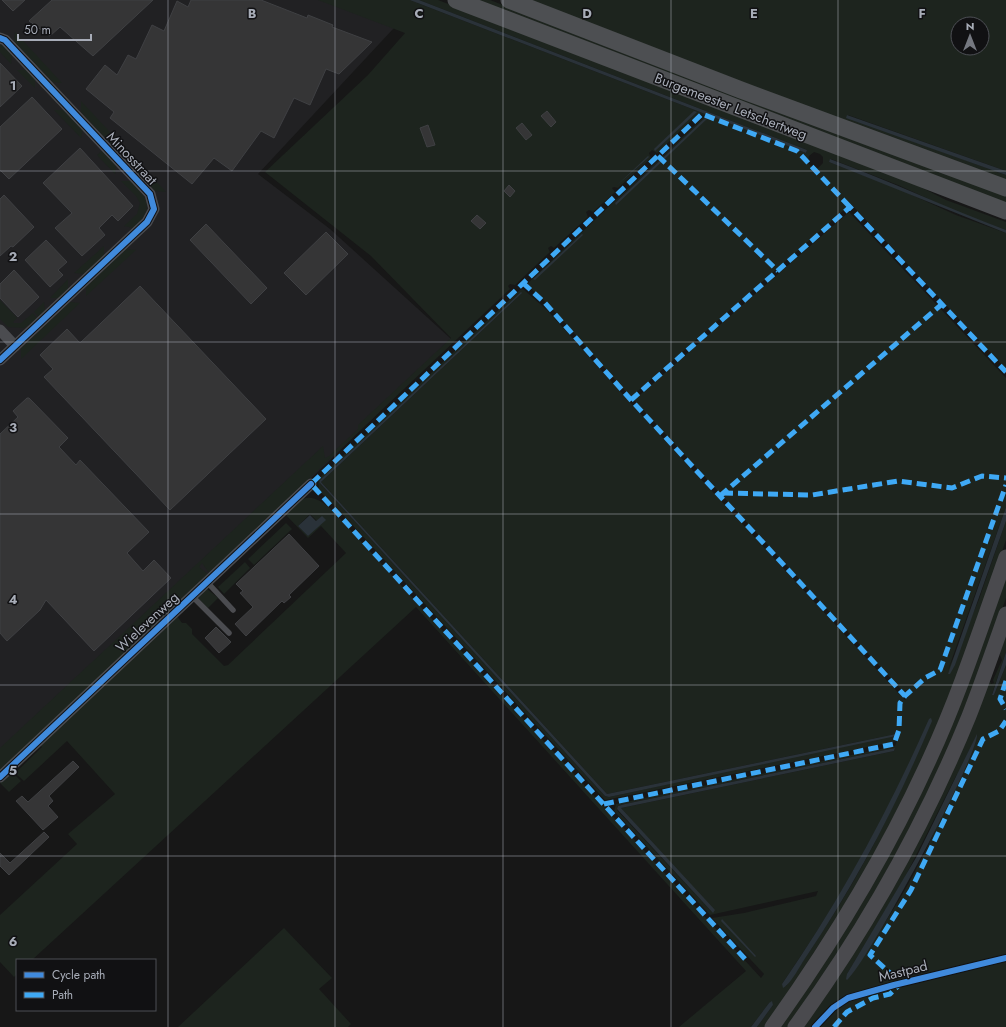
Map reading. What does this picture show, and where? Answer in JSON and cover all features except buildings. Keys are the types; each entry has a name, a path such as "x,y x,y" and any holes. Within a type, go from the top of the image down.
{"main road":[{"name":"Burgemeester Letschertweg","path":"456,0 1006,211"},
{"name":"Burgemeester Letschertweg","path":"509,0 740,90 1006,188"},
{"path":"772,1027 834,937 875,868 909,803 951,709 1006,557"},
{"path":"795,1027 850,946 900,861 924,814 968,718 1006,614"}],"street":[{"name":"Minosstraat","path":"0,38 5,40 150,194 154,209 147,222 0,360"},
{"path":"0,330 15,346"},
{"name":"Wielevenweg","path":"0,777 311,484"}],"lane":[{"path":"207,582 233,610"},
{"path":"192,596 229,633"}],"shaded area":[{"path":"0,0 420,0 258,174 330,229 452,341 325,465 0,772"},
{"path":"318,0 410,0 806,153 807,150 419,0 438,0 907,180 946,200 1006,222 1006,230 957,212 898,185 831,159 829,162 897,188 956,215 1006,233 1006,369 851,204 631,397 568,326 528,286 528,283 705,116 699,113 657,153 652,150 649,153 651,158 618,188 612,188 615,192 593,212 589,210 586,212 588,217 554,248 551,246 548,248 550,252 515,285 510,284 508,286 510,289 209,573 202,563 199,567 208,574 0,771 0,748 323,446 325,458 358,429 358,425 451,338 371,256 265,172 368,75 405,33","holes":["707,116 708,117 615,204 615,203","814,152 823,157 823,163 818,168 812,167 808,163 809,156"]},
{"path":"410,0 419,0 807,150 806,153"},
{"path":"467,0 490,0 723,90 1006,193 1006,206"},
{"path":"522,0 1006,0 1006,171 848,115 847,117 1006,175 1006,182"},
{"path":"15,32 62,83 53,82 14,42"},
{"path":"0,43 12,54 11,64 0,52"},
{"path":"17,70 27,70 35,78 35,88"},
{"path":"81,101 166,192 155,191 81,112"},
{"path":"54,110 65,110 83,129 81,138"},
{"path":"694,111 697,112 655,151 654,149"},
{"path":"847,115 1006,171 1006,175 846,118"},
{"path":"707,116 709,117 616,205 615,203"},
{"path":"103,150 116,165 115,174 97,155"},
{"path":"648,156 649,157 616,186"},
{"path":"830,159 1006,230 1006,233 829,162"},
{"path":"121,181 132,181 142,194 147,204 145,215 134,228 124,226 137,214 140,203 136,196"},
{"path":"849,212 1006,378 1006,507 948,670 978,602 1006,521 1006,540 968,650 919,769 855,890 765,1027 757,1027 773,1005 769,1003 751,1027 679,1027 746,971 416,607 33,959 16,959 16,975 14,977 0,962 0,915 77,844 68,834 115,794 67,741 24,781 15,773 42,747 40,745 177,616 182,623 186,623 192,629 192,634 224,666 228,665 346,553 321,526 308,538 285,514 299,501 306,498 312,498 325,504 346,525 761,978 764,974 712,918 744,913 816,896 818,891 710,915 614,811 616,804 895,746 897,741 605,800 334,505 320,492 318,483 322,475 520,290 523,289 547,310 638,411 905,700 908,697 634,400","holes":["522,293 321,482 607,794 896,734 609,797 605,796 319,482","310,514 317,521 322,516 308,536 298,526","895,748 894,751 621,808 713,913 617,810 618,806 625,804","911,761 889,815 851,886 826,927 786,986 782,984 835,903 882,819"]},
{"path":"582,234 583,235 535,280 533,279"},
{"path":"104,246 104,256 85,274 74,273"},
{"path":"126,249 136,250 86,296 86,287"},
{"path":"68,279 68,290 60,298 50,298"},
{"path":"521,292 522,293 321,482 607,794 896,734 896,736 609,797 605,796 319,482"},
{"path":"0,300 17,318 13,322 14,323 21,323 33,313 38,319 24,328 8,327 0,319"},
{"path":"44,302 45,312 39,317 34,312"},
{"path":"70,302 80,303 21,359 21,348"},
{"path":"1006,507 1006,521 955,665 950,674 948,674"},
{"path":"310,515 316,521 322,516 326,520 308,536 298,526"},
{"path":"286,523 292,529 254,565 248,559"},
{"path":"245,562 250,568 224,594 218,587"},
{"path":"1006,574 1006,598 981,669 929,793 856,926 788,1027 779,1027 852,918"},
{"path":"206,588 218,598 208,608 197,597"},
{"path":"1006,633 1006,652 992,694 994,695 1006,665 1006,955 853,994 834,1004 813,1027 802,1027 990,681 991,684 994,683 993,680 1002,660 999,653","holes":["957,774 924,853 897,904 865,952 847,974 904,879"]},
{"path":"1006,652 1006,665 994,695 992,695"},
{"path":"931,718 932,721 919,752 875,842 842,900 796,974 783,988 782,984 824,920 862,855 897,788 929,719"},
{"path":"977,734 973,749 961,778 921,858 876,937 858,966 847,980 847,974 917,856"},
{"path":"895,748 894,751 621,808 715,910 713,913 617,809 618,806 625,804"},
{"path":"9,774 11,776 14,774 21,781 9,792 0,783"},
{"path":"722,919 756,956 755,957 721,921"},
{"path":"284,928 332,978 319,989 351,1024 348,1027 178,1027"},
{"path":"1006,960 1006,1027 818,1027 839,1006 857,997"},
{"path":"772,1001 773,1005 757,1027 751,1027 769,1003"}],"marked path":[{"path":"745,959 311,484 702,114 797,151 850,207"},
{"path":"658,156 778,271"},
{"path":"631,400 850,207 1006,372"},
{"path":"523,283 545,303 631,400 905,696"},
{"path":"720,496 942,304"},
{"path":"723,493 812,495 898,481 952,488 982,476 1006,478"},
{"path":"604,804 894,744 899,730 900,703 905,696 925,678 940,670 1006,485"},
{"path":"1006,681 1000,699 1006,709"},
{"path":"834,1027 847,1012 873,998 890,994 901,983 870,955 911,890 983,739 999,731 1006,721"}],"cycle path":[{"path":"0,38 5,40 150,194 154,209 147,222 0,360"},
{"path":"0,777 311,484"},
{"name":"Mastpad","path":"815,1027 833,1008 848,998 894,985 1006,958"}]}
